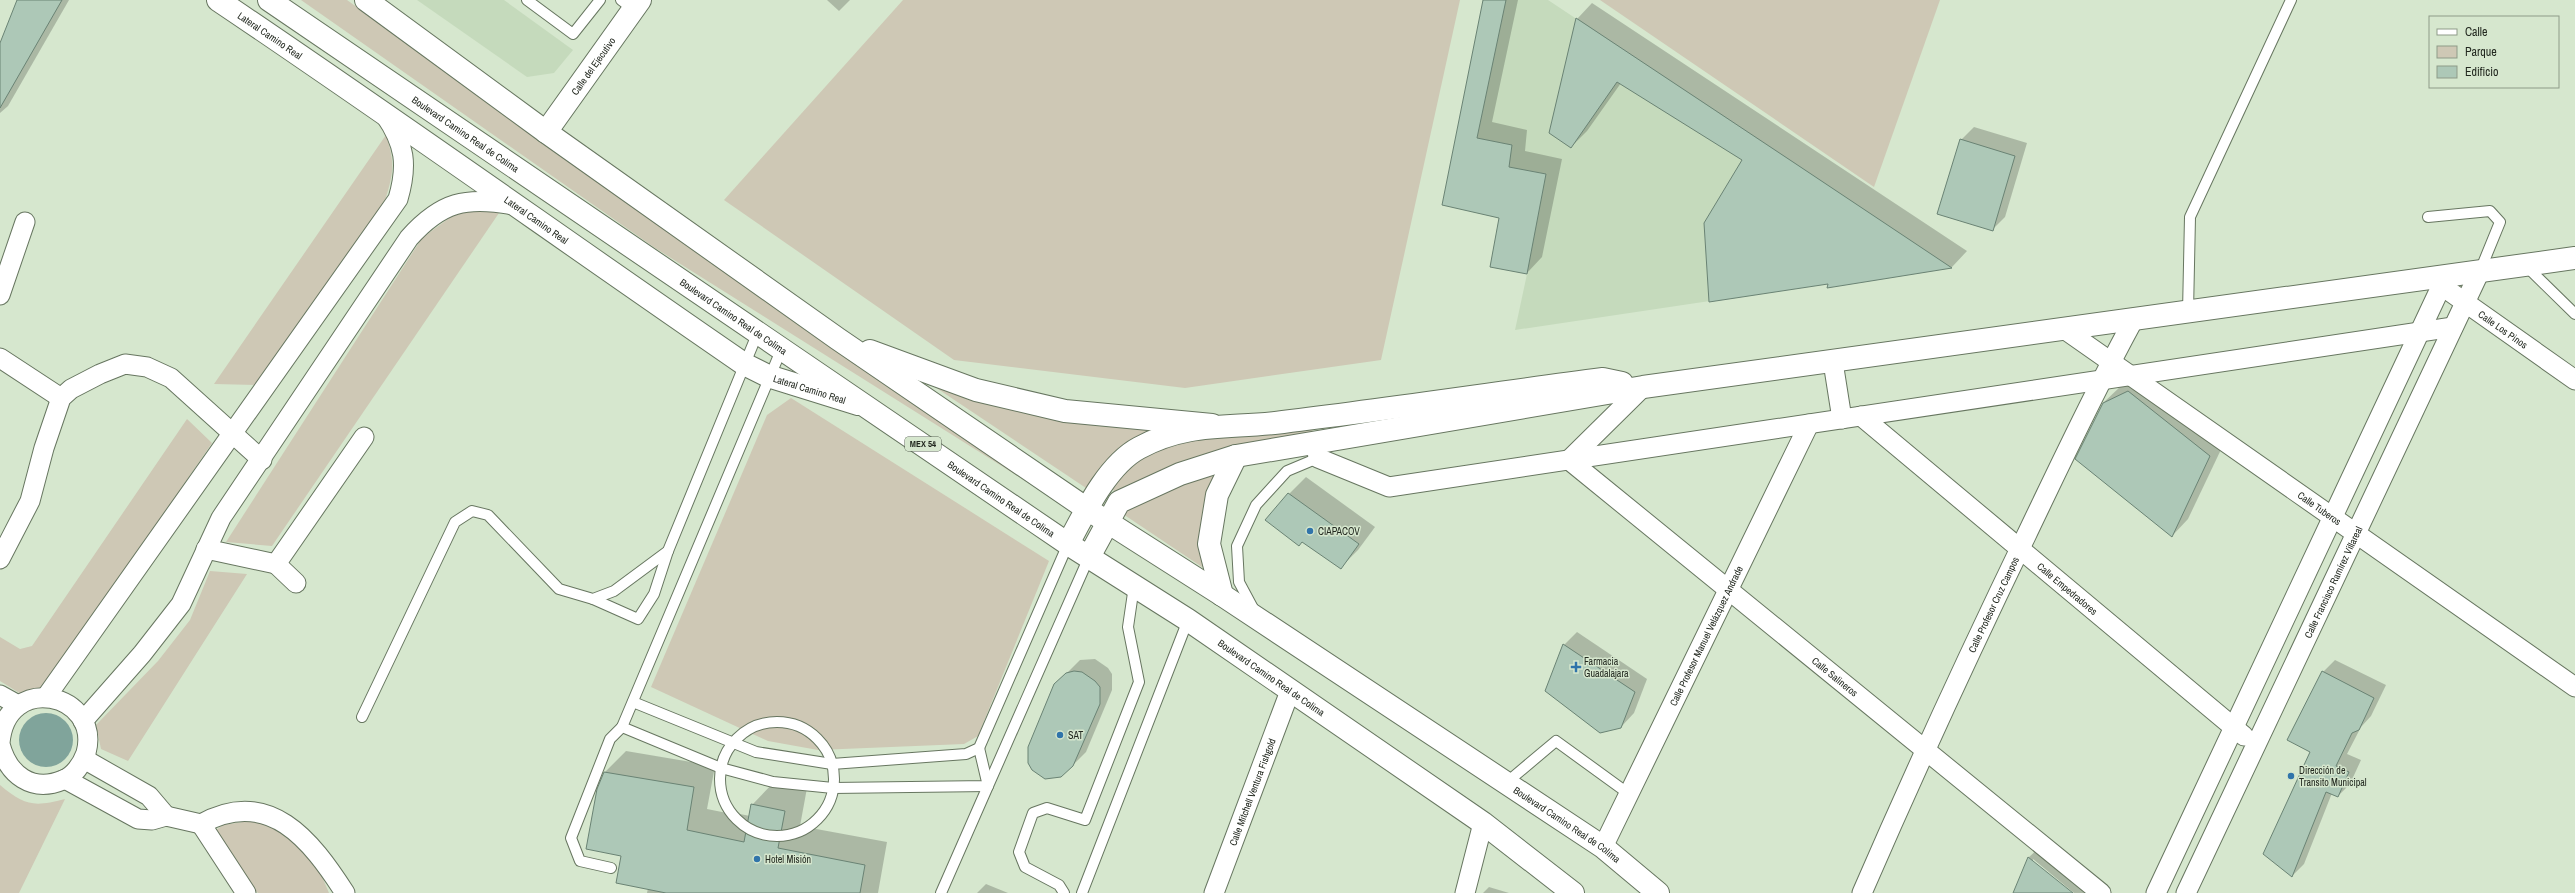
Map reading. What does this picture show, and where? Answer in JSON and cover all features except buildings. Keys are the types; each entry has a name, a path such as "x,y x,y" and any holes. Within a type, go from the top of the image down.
{"main road":[{"name":"Lateral Camino Real","path":"218,0 384,112 513,205 744,364 768,376 870,407"},
{"name":"Boulevard Camino Real de Colima","path":"269,0 870,407 1068,544 1188,620 1483,823 1573,893"},
{"name":"Boulevard Camino Real de Colima","path":"366,0 546,132 838,339 1087,509 1222,595 1603,847 1658,893"},
{"name":"Calle del Ejecutivo","path":"546,132 631,3"},
{"path":"1090,557 1119,502 1180,474 1236,456 1317,450 1643,387 1833,362 2134,319 2439,280 2480,271 2575,258"},
{"path":"838,339 976,390 1065,411 1212,426 1281,423 1603,379 1643,387"},
{"path":"1068,544 1087,509 1115,469 1137,449 1167,435 1212,426"},
{"path":"1222,595 1209,544 1216,495 1236,456"}],"street":[{"path":"46,697 233,435 398,199 404,177 404,154 396,131 384,112"},
{"path":"83,721 142,654 181,604 222,518 409,238 424,221 443,208 466,201 489,200 513,205"},
{"path":"0,295 25,222"},
{"name":"Calle Francisco Ramírez Villareal","path":"2186,893 2480,271"},
{"path":"2156,893 2419,332 2439,280"},
{"name":"Calle Los Pinos","path":"2439,280 2465,302 2575,380"},
{"name":"Calle Profesor Cruz Campos","path":"1862,893 1925,750 2100,380 2134,319"},
{"path":"1317,450 1389,487 2453,327"},
{"name":"Calle Tuberos","path":"2064,329 2575,687"},
{"path":"0,358 62,398"},
{"path":"1833,362 1842,419"},
{"path":"0,559 30,501 44,448 62,398 71,389 100,374 125,364 147,367 171,378 262,460"},
{"path":"1569,460 1643,387"},
{"name":"Calle Empedradores","path":"1861,416 2255,745"},
{"name":"Calle Profesor Manuel Velázquez Andrade","path":"1603,847 1809,424"},
{"path":"276,564 364,437"},
{"name":"Calle Salineros","path":"1569,460 1728,591 2101,893"},
{"path":"206,549 276,564 296,584"},
{"name":"Calle Mitchell Ventura Fishgold","path":"1214,893 1290,691"},
{"path":"0,695 18,705"},
{"path":"46,697 61,700 73,709 83,721 87,733 88,746 84,759 77,771 65,779 44,785 23,780 11,771 4,758 0,736 7,716 18,705 31,699 46,697"},
{"path":"84,759 149,796 166,816"},
{"path":"65,779 138,819 152,820 166,816 201,824 219,814 233,811 256,812 278,818 300,833 317,852 345,893"},
{"path":"1465,893 1483,823"},
{"path":"201,824 246,893"}],"lane":[{"path":"527,0 573,34 600,0"},
{"path":"2188,312 2190,217 2291,0"},
{"path":"2428,217 2490,211 2500,222 2480,271"},
{"path":"2524,265 2575,314"},
{"path":"362,717 455,522 472,511 488,515 559,589 593,599 638,619 654,594 668,551 758,332"},
{"path":"611,868 580,861 571,838 610,739 622,727 633,702 768,376 782,348"},
{"path":"1262,622 1239,582 1237,546 1256,505 1286,471 1317,450"},
{"path":"988,786 978,748 1068,544"},
{"path":"593,599 614,591 668,551"},
{"path":"941,893 1090,557"},
{"path":"1064,893 1058,885 1025,867 1019,852 1033,813 1047,808 1085,820 1139,682 1128,627 1134,586"},
{"path":"1082,893 1188,620"},
{"path":"633,702 756,752 832,764 966,754 978,748"},
{"path":"780,721 797,725 812,734 820,743 832,764 833,788 828,805 817,820 802,830 785,836 767,835 750,830 735,818 725,803 722,792 720,768 725,754 732,742 746,730 762,723 780,721"},
{"path":"622,727 720,768 773,782 833,788 988,786"},
{"path":"1506,783 1556,741 1629,794"}],"shaded area":[{"path":"417,0 504,0 573,50 554,73 527,77"},
{"path":"1483,0 1548,0 1799,167 1797,288 1515,330 1527,274 1490,267 1499,218 1443,205"}],"green space":[{"path":"301,0 347,0 713,264 1051,497 655,248"},
{"path":"903,0 1460,0 1381,360 1185,388 954,360 724,200"},
{"path":"1600,0 1940,0 1874,187"},
{"path":"386,135 391,154 392,170 390,185 384,204 256,385 214,384"},
{"path":"475,209 499,213 272,546 226,542 422,238 452,216"},
{"path":"914,373 1159,431 1089,490"},
{"path":"791,398 1049,561 978,736 964,744 818,750 768,741 651,687 767,415"},
{"path":"187,419 212,443 45,688 21,694 0,681 0,637 20,649 32,646"},
{"path":"1312,426 1313,435 1120,494 1111,489 1123,473 1138,459 1153,451 1172,444 1220,435"},
{"path":"1221,469 1205,569 1120,512 1184,481"},
{"path":"210,571 247,574 128,761 101,749 96,725 158,661 190,620"},
{"path":"0,785 16,797 30,803 37,804 65,799 19,893 0,893"},
{"path":"249,821 279,826 318,867 329,893 258,893 252,888 216,830 223,825"}],"water":[{"path":"41,713 51,713 61,717 69,725 73,735 73,745 69,755 61,763 51,767 41,767 31,763 23,755 19,745 19,735 23,725 31,717"}],"place":[{"name":"CIAPACOV","path":"1310,531"},
{"name":"Farmacia Guadalajara","path":"1576,667"},
{"name":"SAT","path":"1060,735"},
{"name":"Dirección de Transito Municipal","path":"2291,776"},
{"name":"Hotel Misión","path":"757,859"}]}
